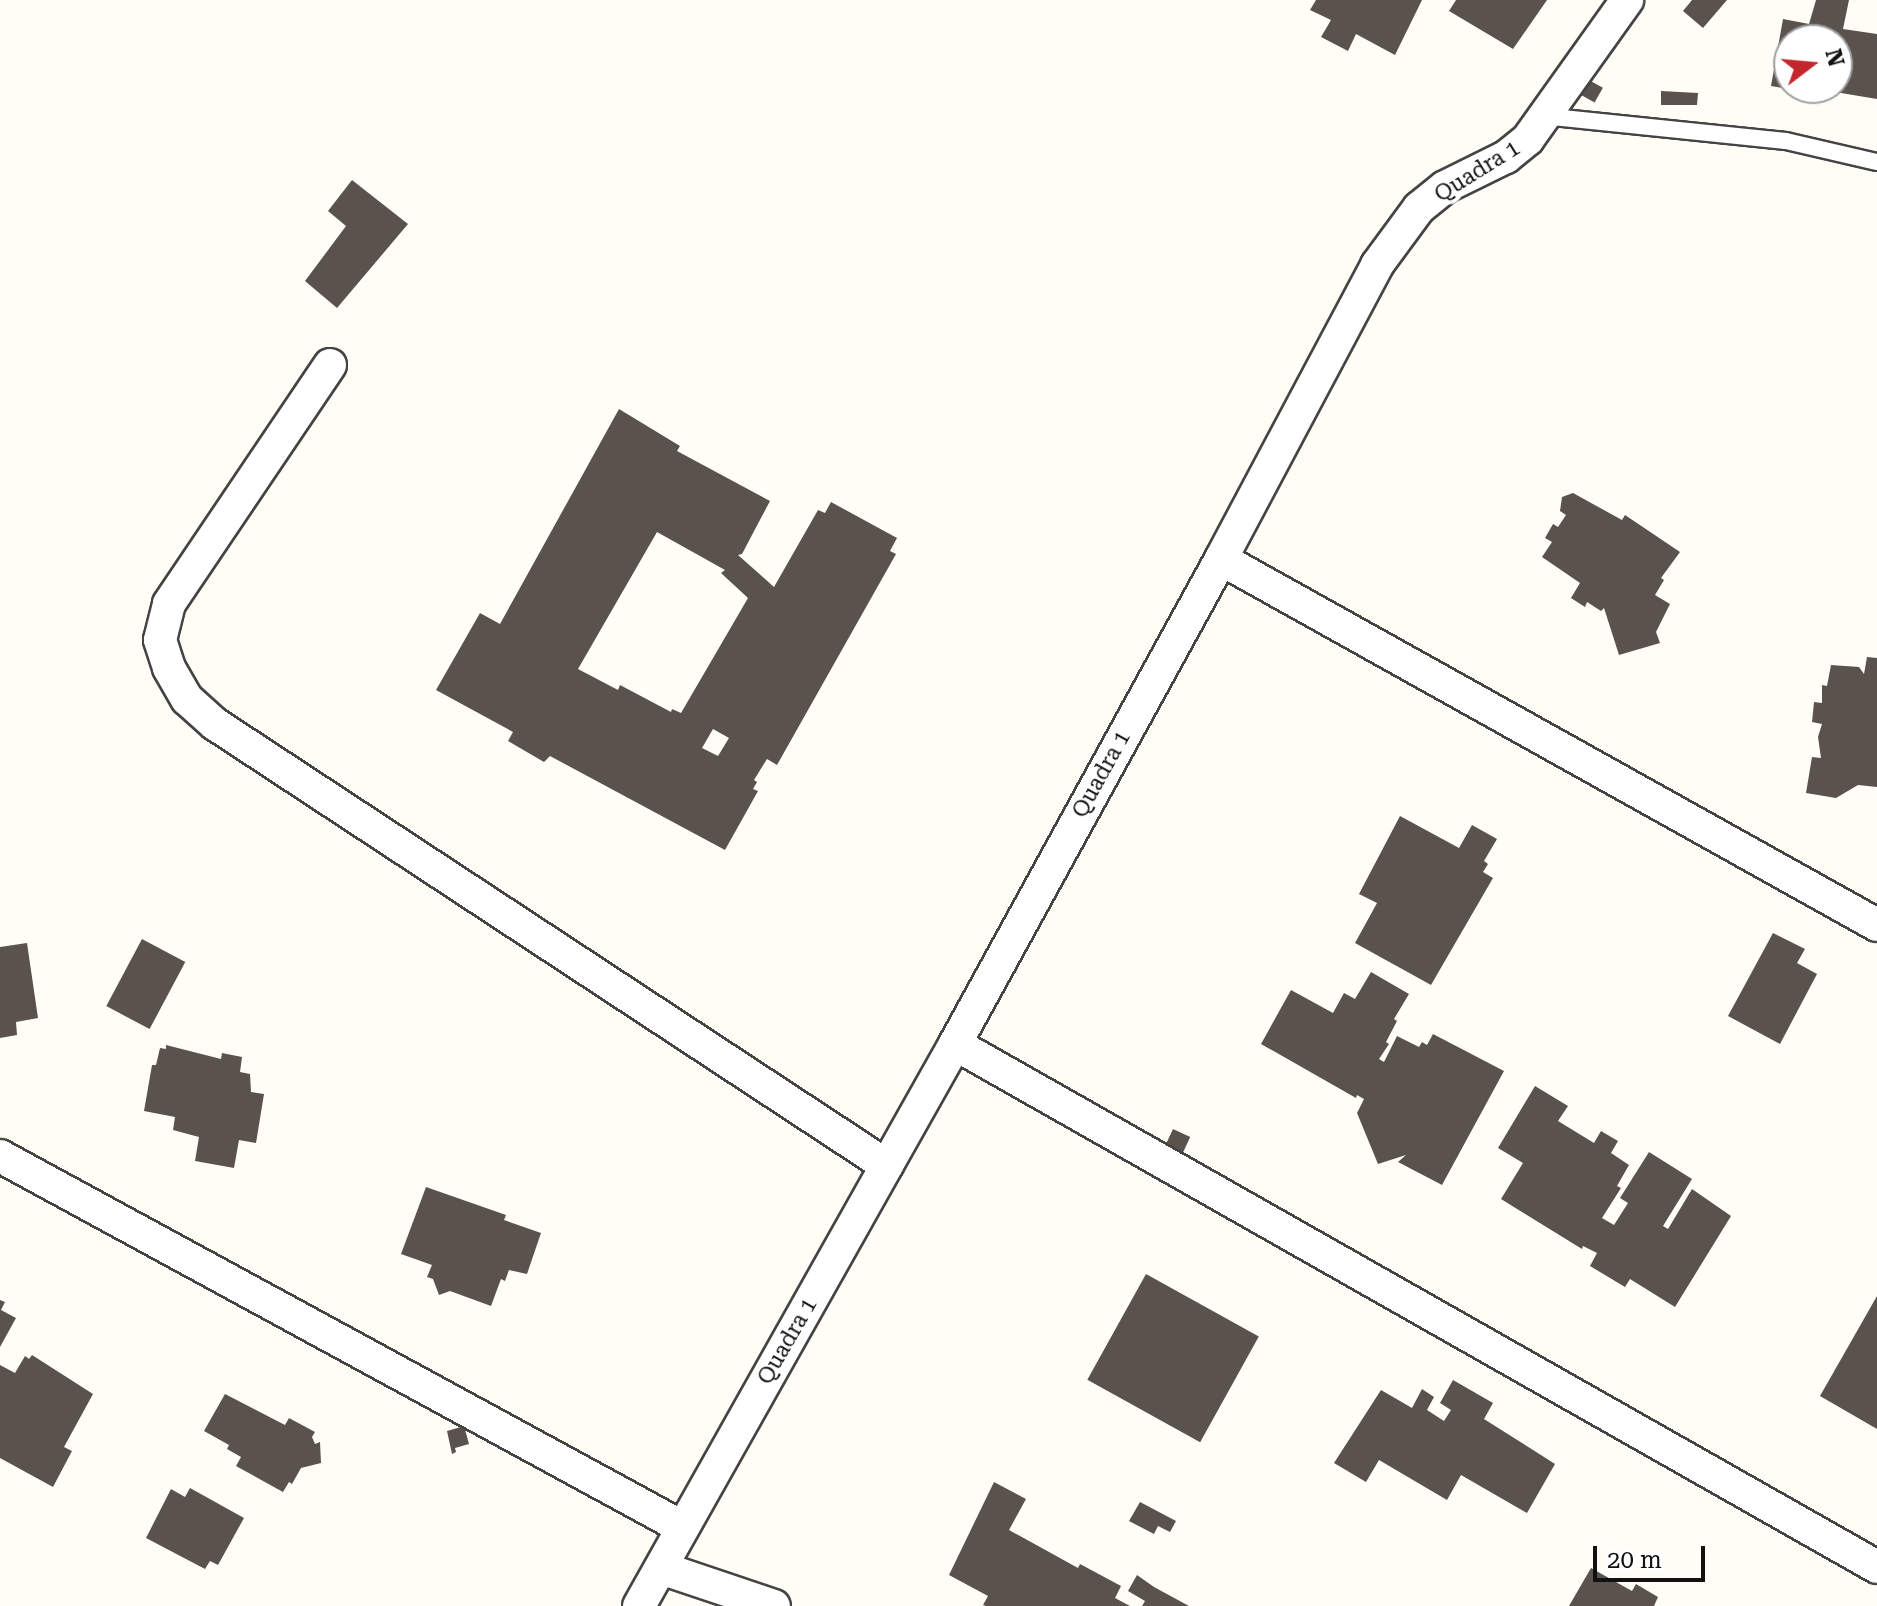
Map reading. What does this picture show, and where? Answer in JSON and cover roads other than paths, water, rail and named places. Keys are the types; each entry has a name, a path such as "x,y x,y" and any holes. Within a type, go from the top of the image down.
{"street":[{"name":"Quadra 1","path":"639,1606 955,1044 1221,559 1377,265 1399,231 1419,208 1445,187 1517,149 1627,0"},
{"path":"330,365 169,604 160,640 169,668 187,699 215,724 887,1166"},
{"path":"1221,559 1877,925"},
{"path":"955,1044 1877,1567"},
{"path":"0,1156 682,1527"},
{"path":"661,1568 774,1606"}],"lane":[{"path":"1543,116 1786,141 1877,162"}]}
